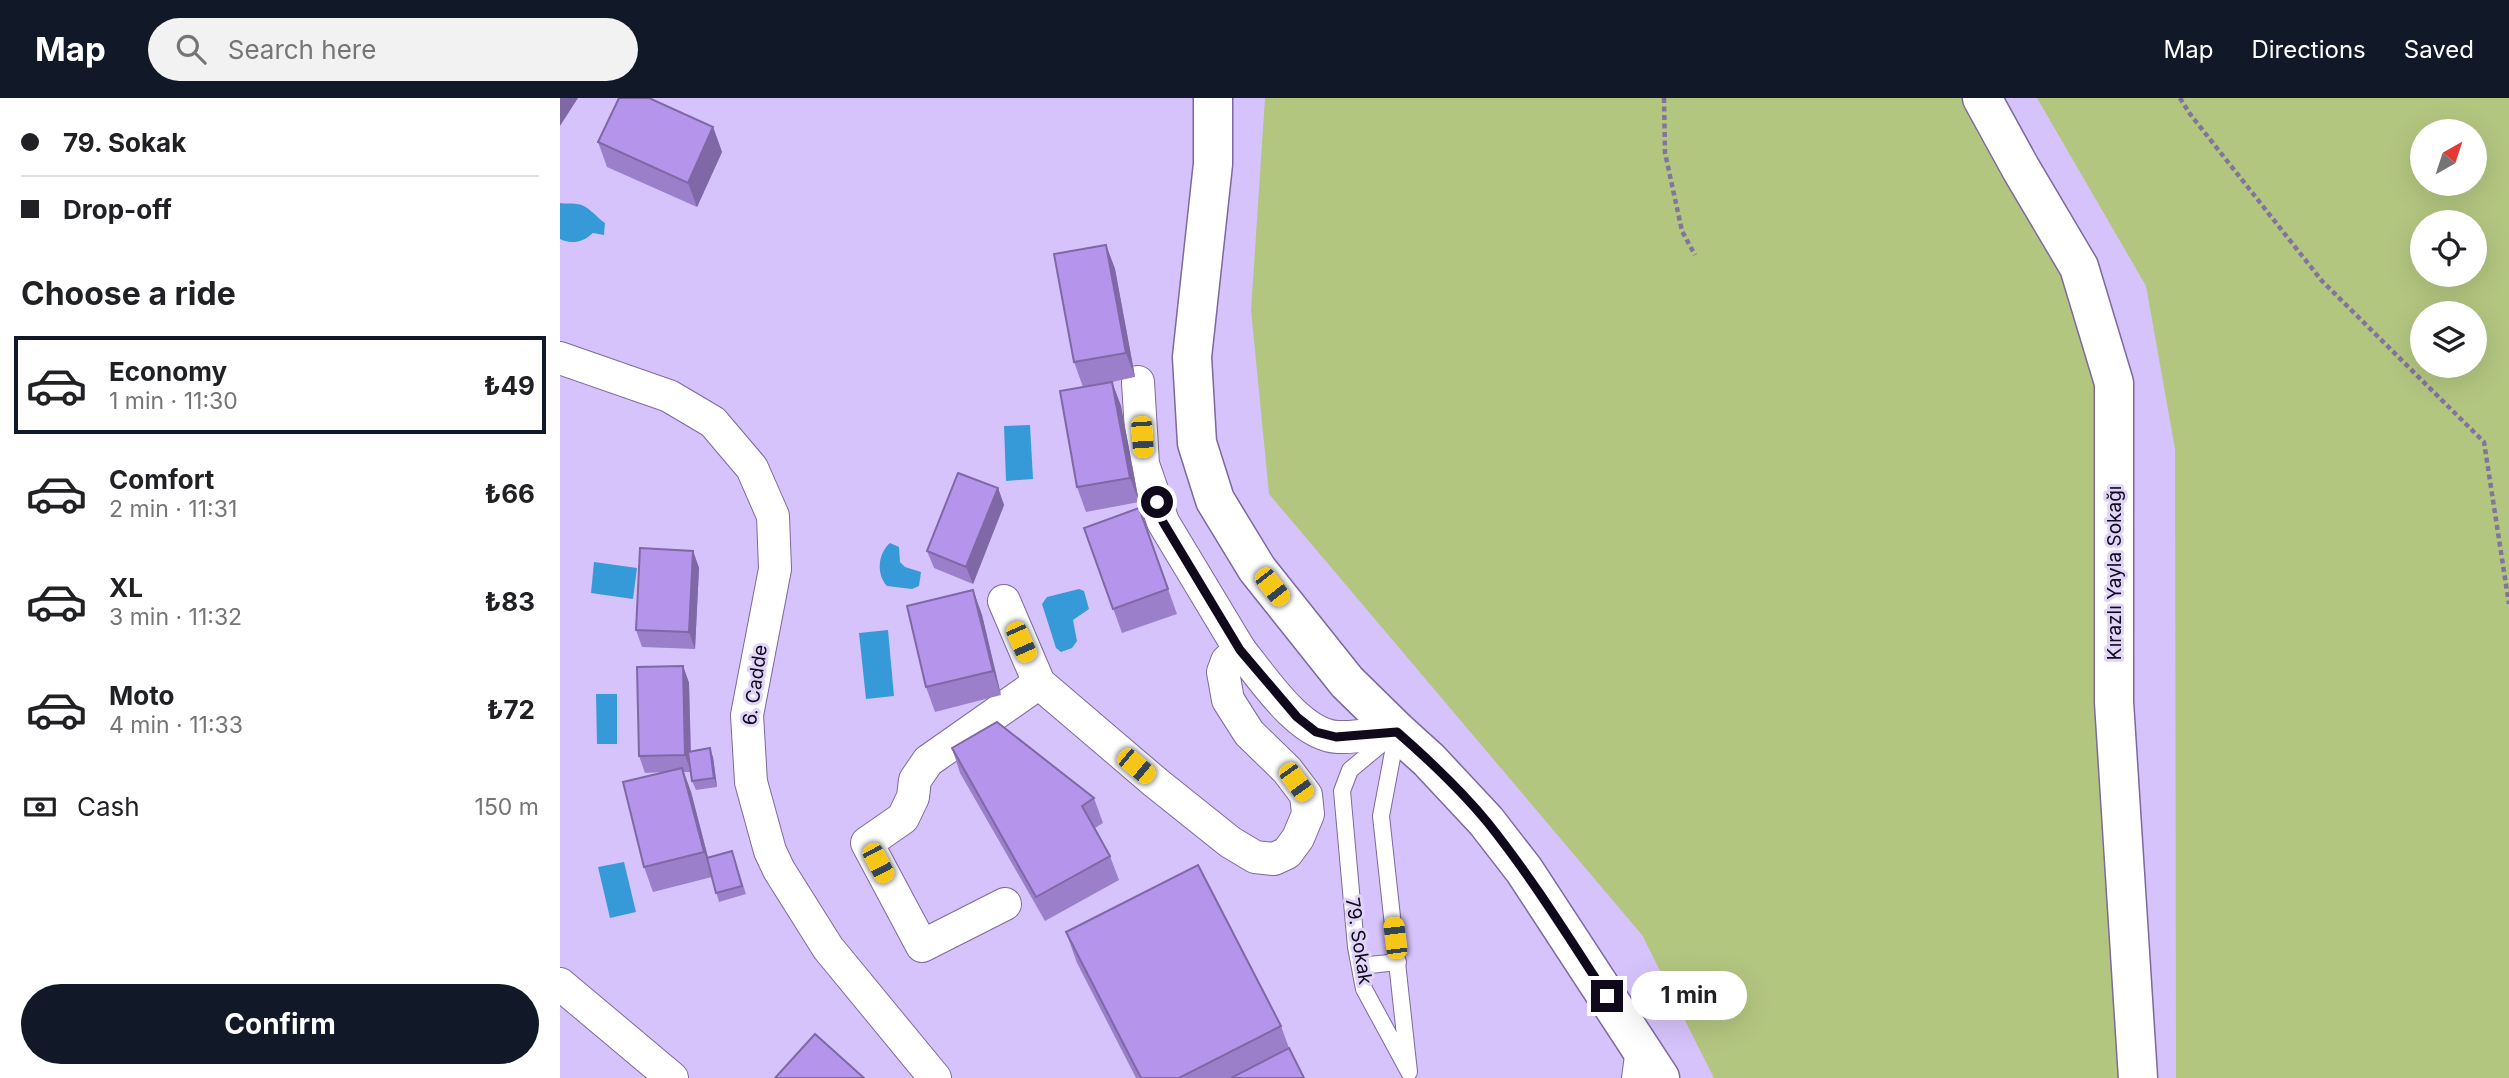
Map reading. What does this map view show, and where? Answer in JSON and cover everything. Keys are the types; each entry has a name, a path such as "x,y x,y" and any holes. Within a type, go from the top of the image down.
{"street":[{"path":"1213,98 1213,164 1192,357 1198,443 1215,500 1257,569 1347,682 1397,732"},
{"name":"Kırazlı Yayla Sokağı","path":"1982,98 2079,267 2114,383 2114,702 2138,1078"},
{"name":"6. Cadde","path":"560,358 669,396 713,422 752,468 773,516 775,569 747,715 751,782 770,851 779,870 828,947 935,1078"},
{"path":"1138,382 1143,464 1163,522 1240,650 1297,717 1316,732 1336,737 1397,732 1449,750 1479,776 1515,817 1552,866 1590,924 1621,989 1635,1038 1660,1078"},
{"path":"1004,601 1039,683 1230,842 1255,856 1273,859 1287,853 1298,838 1308,814 1306,795 1287,770 1249,733 1228,700 1223,672 1227,661 1240,650"},
{"path":"1004,904 922,946 867,843 903,818 913,797 915,780 928,761 1039,683"},
{"path":"560,984 672,1078"}],"lane":[{"name":"79. Sokak","path":"1397,732 1381,816 1398,962 1406,1076"},
{"name":"79. Sokak","path":"1397,732 1350,770 1342,791 1364,989 1406,1076"},
{"path":"1360,966 1398,962"},
{"path":"1630,1078 1635,1038"}],"path":[{"path":"1664,98 1665,153 1682,231 1695,256"},
{"path":"2180,98 2322,281 2484,442 2509,604"}],"green space":[{"path":"1265,98 1986,98 2128,388 2134,1078 1714,1078 1642,935 1269,494 1251,310"},
{"path":"2037,98 2509,98 2509,1078 2176,1078 2175,449 2146,286"}],"water":[{"path":"560,203 577,204 588,209 605,223 604,235 593,233 574,242 560,239"},
{"path":"1030,425 1033,479 1006,481 1004,426"},
{"path":"890,543 899,547 900,562 905,567 921,572 919,586 912,589 887,586 883,581 881,558"},
{"path":"594,562 637,568 633,599 591,593"},
{"path":"1079,589 1084,591 1089,609 1073,620 1077,641 1072,648 1061,652 1056,648 1042,604 1047,597"},
{"path":"888,630 894,696 866,699 859,633"},
{"path":"596,694 617,694 617,744 597,744"},
{"path":"624,862 636,912 610,918 598,867"}],"building":[{"path":"619,98 649,98 713,127 688,183 598,142"},
{"path":"1106,245 1126,353 1074,362 1054,254"},
{"path":"1112,382 1130,478 1077,487 1060,391"},
{"path":"958,473 998,488 966,567 927,551"},
{"path":"1139,508 1168,589 1113,609 1084,528"},
{"path":"640,548 693,551 689,632 636,630"},
{"path":"973,590 993,671 926,687 907,606"},
{"path":"683,666 685,755 639,756 637,667"},
{"path":"997,722 1094,798 1082,806 1110,856 1036,897 952,748"},
{"path":"710,748 714,778 692,781 688,752"},
{"path":"682,768 704,852 644,867 623,782"},
{"path":"732,851 742,886 716,893 707,858"},
{"path":"1198,865 1281,1026 1179,1078 1141,1078 1066,932"},
{"path":"815,1034 864,1078 775,1078"},
{"path":"1289,1048 1304,1078 1231,1078"}],"route":[{"path":"1157,502 1163,522 1240,650 1297,717 1316,732 1336,737 1397,732 1429,760 1486,821 1524,870 1607,996"}]}
